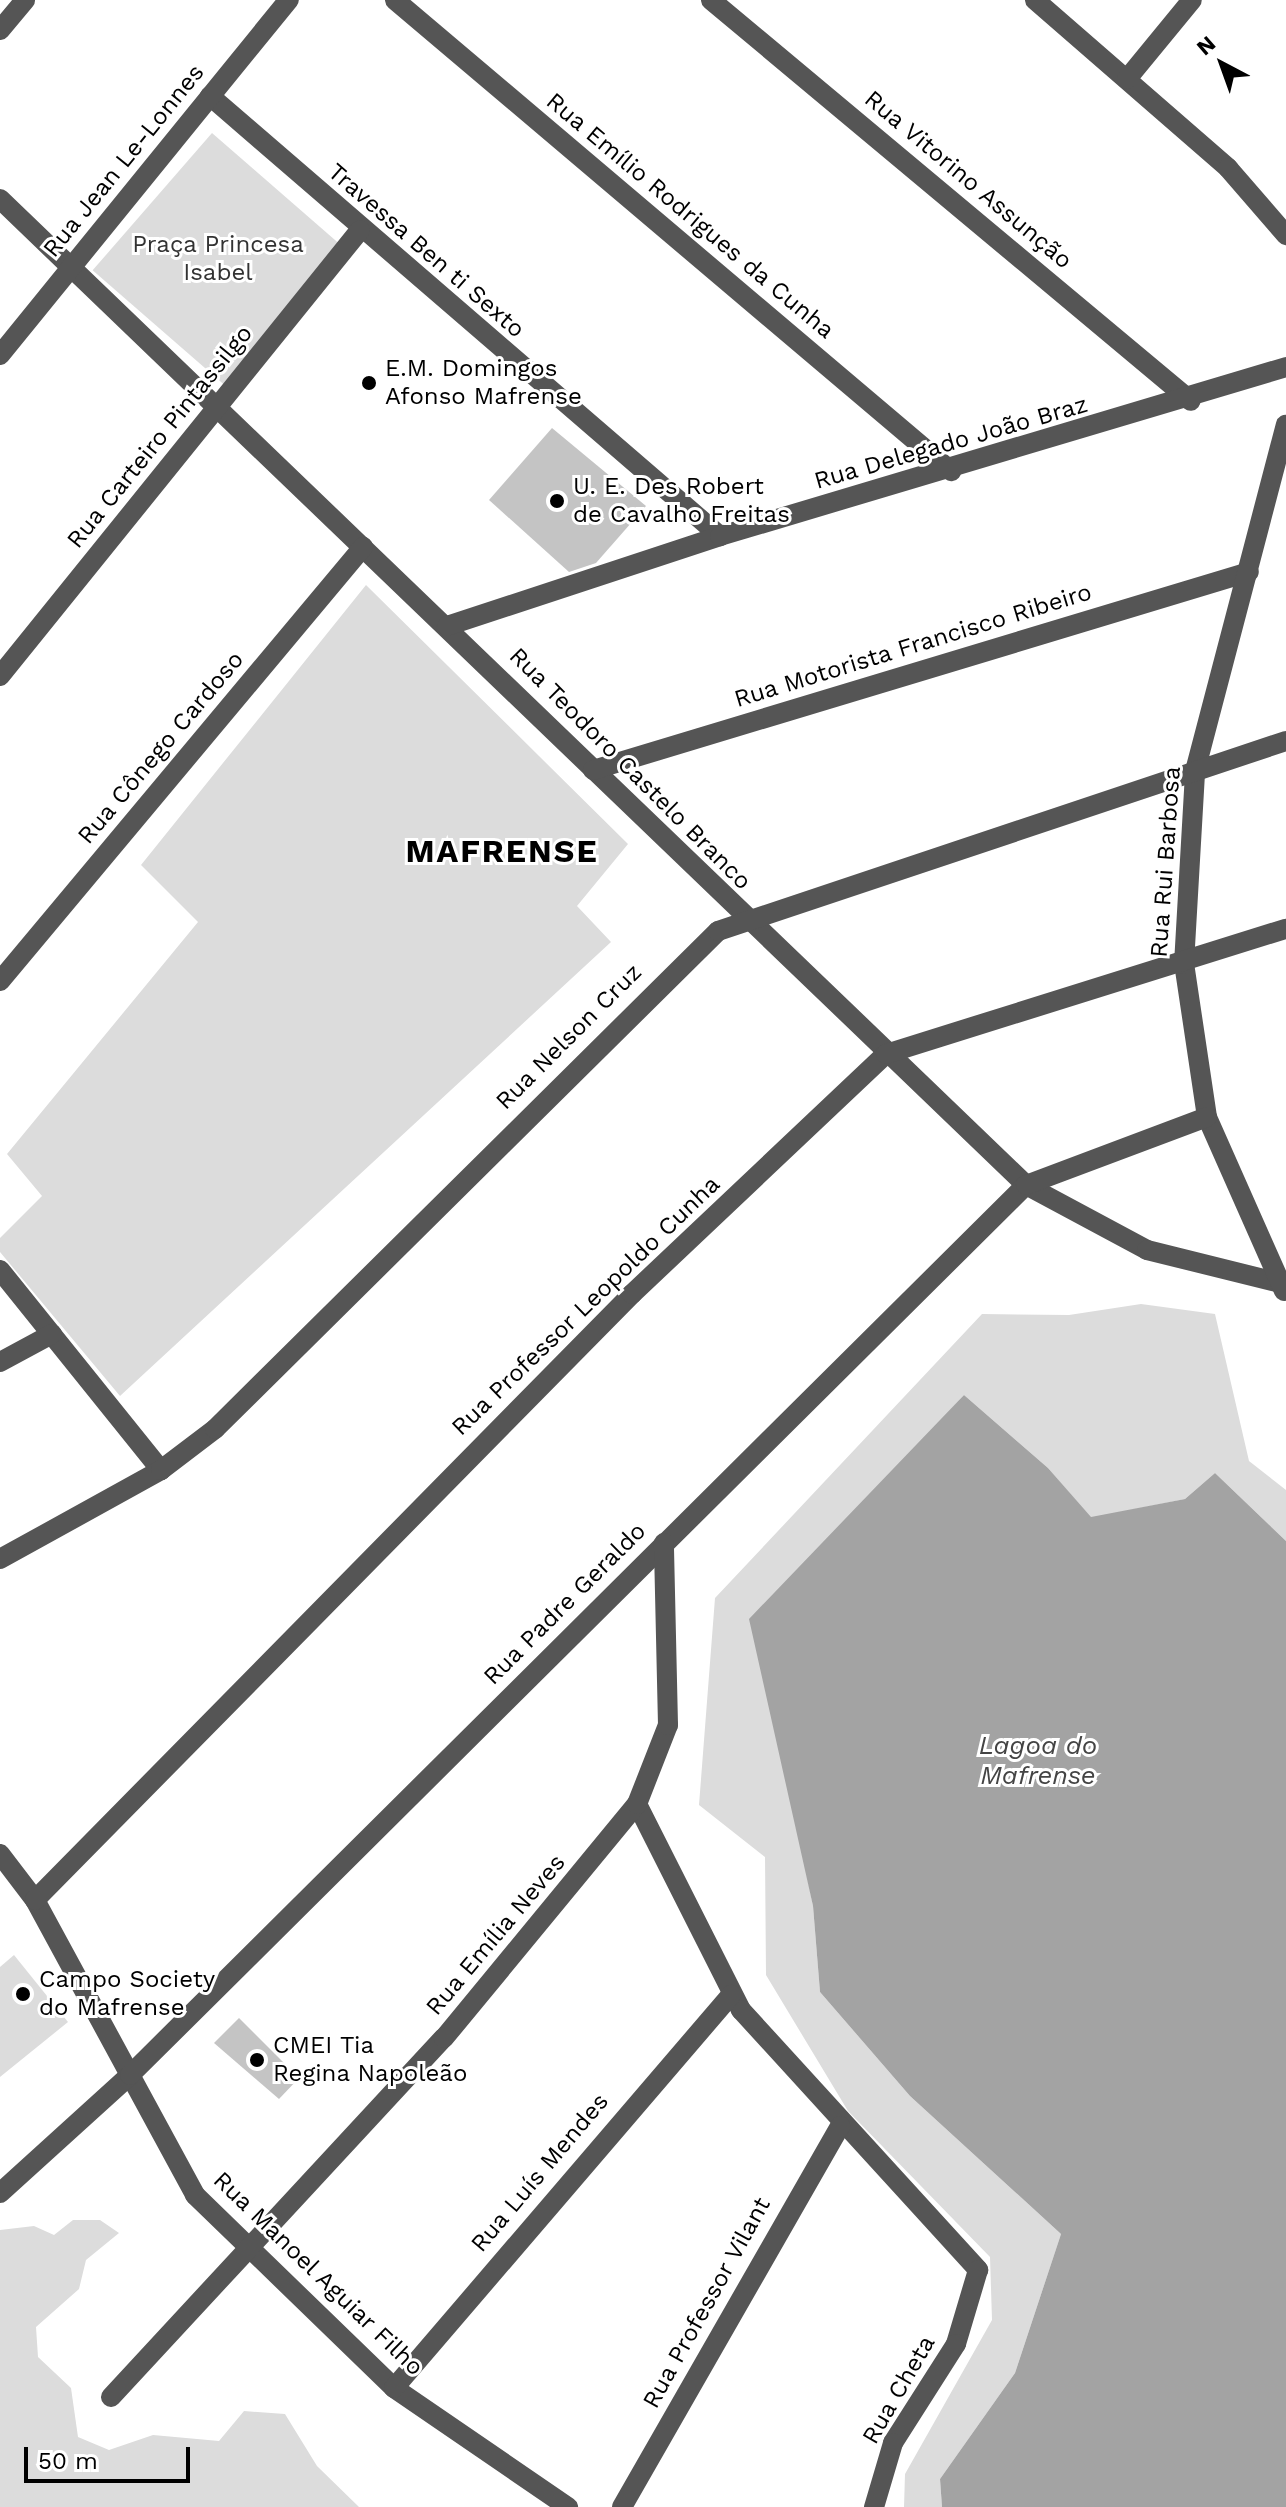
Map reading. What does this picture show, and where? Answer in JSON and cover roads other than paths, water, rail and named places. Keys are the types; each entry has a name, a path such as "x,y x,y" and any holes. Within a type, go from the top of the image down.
{"street":[{"path":"0,30 25,0"},
{"name":"Rua Jean Le-Lonnes","path":"0,355 289,0"},
{"name":"Rua Emílio Rodrigues da Cunha","path":"395,0 951,471"},
{"name":"Rua Vitorino Assunção","path":"711,0 1191,401"},
{"path":"1035,0 1228,168 1286,235"},
{"path":"1127,79 1192,0"},
{"name":"Travessa Ben ti Sexto","path":"210,96 360,230 720,536"},
{"name":"Rua Teodoro Castelo Branco","path":"0,199 447,626 744,918 1026,1185 1147,1250 1283,1289"},
{"name":"Rua Carteiro Pintassilgo","path":"0,676 360,230"},
{"name":"Rua Delegado João Braz","path":"447,626 720,536 1191,401 1286,367"},
{"name":"Rua Rui Barbosa","path":"1283,1289 1207,1117 1184,964 1195,771 1286,425"},
{"name":"Rua Cônego Cardoso","path":"0,981 363,547"},
{"name":"Rua Motorista Francisco Ribeiro","path":"593,770 1249,572"},
{"name":"Rua Nelson Cruz","path":"0,1559 161,1470 273,1376 696,948 744,918 1286,741"},
{"name":"Rua Professor Leopoldo Cunha","path":"35,1900 632,1294 886,1054 1184,964 1286,929"},
{"name":"Rua Padre Geraldo","path":"0,2193 130,2075 1026,1185 1207,1117"},
{"path":"0,1270 161,1470"},
{"path":"0,1362 52,1334"},
{"name":"Rua Emília Neves","path":"111,2397 251,2250 444,2038 637,1804 668,1725 664,1543"},
{"name":"Rua Cheta","path":"637,1804 731,1995 840,2126 971,2260 979,2277 956,2344 893,2443 874,2507"},
{"name":"Rua Manoel Aguiar Filho","path":"0,1854 35,1900 195,2195 394,2388 568,2507"},
{"name":"Rua Luís Mendes","path":"394,2388 731,1995"},
{"name":"Rua Professor Vilant","path":"622,2507 840,2126"}],"water":[{"name":"Lagoa do Mafrense","path":"964,1395 1048,1468 1091,1517 1185,1499 1215,1473 1286,1541 1286,2507 942,2507 940,2479 1015,2373 1061,2234 910,2096 820,1992 813,1906 749,1619"}],"place":[{"name":"E.M. Domingos Afonso Mafrense","path":"369,383"},
{"name":"U. E. Des Robert de Cavalho Freitas","path":"557,501"},
{"name":"Campo Society do Mafrense","path":"23,1994"},
{"name":"CMEI Tia Regina Napoleão","path":"257,2060"}],"district":[{"name":"MAFRENSE","path":"502,851"}],"park label":[{"name":"Praça Princesa Isabel","path":"218,259"}]}
